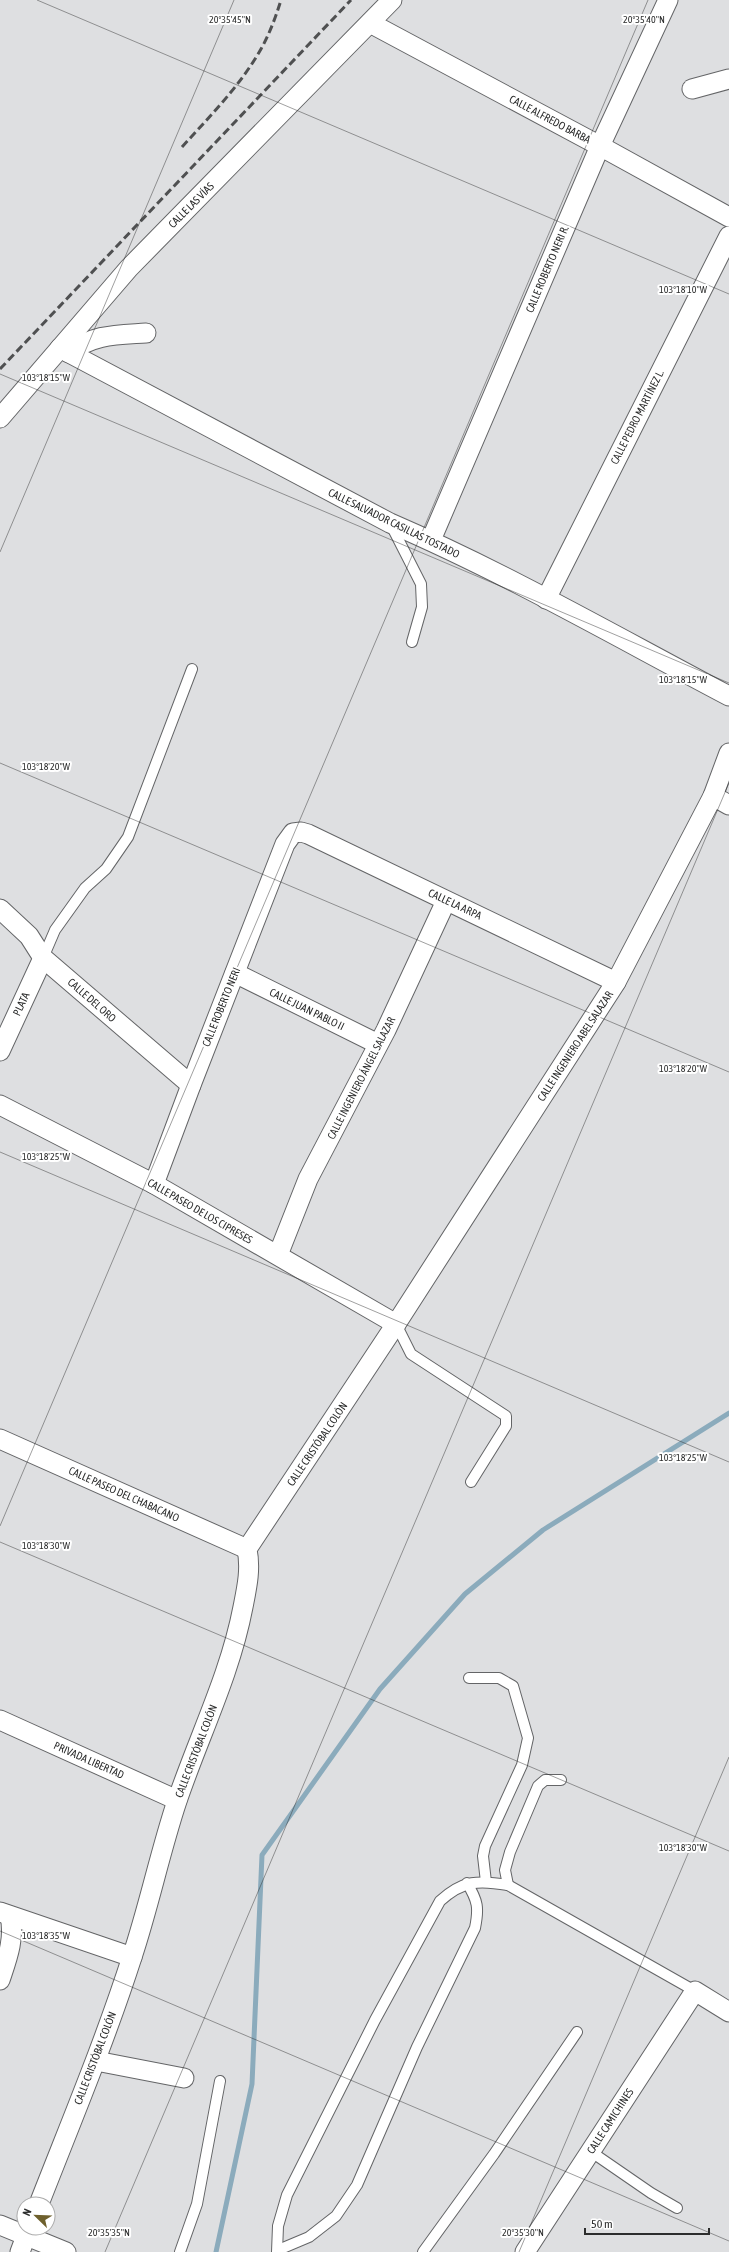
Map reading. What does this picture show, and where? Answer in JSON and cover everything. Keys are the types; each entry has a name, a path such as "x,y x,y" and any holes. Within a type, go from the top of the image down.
{"street":[{"name":"CALLE LAS VÍAS","path":"0,418 64,351 129,268 392,0"},
{"name":"CALLE ROBERTO NERI R.","path":"431,540 600,146 668,0"},
{"name":"CALLE ALFREDO BARBA","path":"370,24 600,146 729,217"},
{"path":"692,89 729,79"},
{"name":"CALLE PEDRO MARTÍNEZ L.","path":"546,599 729,236"},
{"path":"64,351 77,347 97,337 146,333"},
{"name":"CALLE SALVADOR CASILLAS TOSTADO","path":"64,351 390,523 431,540 729,696"},
{"name":"CALLE INGENIERO ABEL SALAZAR","path":"396,1324 616,982 713,796 729,753"},
{"path":"713,796 729,805"},
{"name":"CALLE LA ARPA","path":"293,833 301,832 308,834 616,982"},
{"name":"CALLE ROBERTO NERI","path":"154,1184 285,844 293,833"},
{"name":"CALLE INGENIERO ÁNGEL SALAZAR","path":"278,1255 308,1179 378,1044 446,901"},
{"name":"CALLE DEL ORO","path":"0,909 29,936 43,958 191,1085"},
{"name":"PLATA","path":"0,1051 43,958"},
{"name":"CALLE JUAN PABLO II","path":"235,973 378,1044"},
{"name":"CALLE PASEO DE LOS CIPRESES","path":"0,1106 154,1184 396,1324"},
{"name":"CALLE CRISTÓBAL COLÓN","path":"42,2196 96,2061 132,1957 177,1800 222,1684 240,1624 250,1565 247,1549 396,1324"},
{"name":"CALLE PASEO DEL CHABACANO","path":"0,1439 247,1549"},
{"name":"PRIVADA LIBERTAD","path":"0,1720 177,1800"},
{"path":"5,1914 132,1957"},
{"path":"0,1980 12,1943 13,1929 5,1914"},
{"path":"694,1991 729,2012"},
{"name":"CALLE CAMICHINES","path":"525,2252 694,1991"},
{"path":"96,2061 184,2078"},
{"path":"0,2225 25,2238 66,2252"}],"lane":[{"path":"390,523 421,584 422,607 412,642"},
{"path":"43,958 60,924 85,888 106,869 128,837 192,669"},
{"path":"396,1324 411,1354 506,1416 506,1426 471,1482"},
{"path":"469,1678 499,1678 513,1686 528,1738 522,1765 485,1846 483,1856 486,1882"},
{"path":"508,1885 505,1870 510,1852 538,1786 545,1780 560,1780"},
{"path":"467,1883 476,1898 478,1913 475,1928 417,2047 357,2185 336,2216 309,2237 278,2251 278,2226 287,2195 375,2020 440,1901 452,1890 467,1883 486,1882 508,1885 694,1991"},
{"path":"422,2252 494,2154 577,2032"},
{"path":"180,2252 197,2204 220,2081"},
{"path":"590,2150 651,2193 677,2208"}],"waterway":[{"path":"216,2252 252,2084 262,1855 380,1689 465,1594 543,1530 729,1413"}],"railway":[{"path":"182,147 224,100 253,63 267,37 281,0"},
{"path":"0,369 351,0"}]}
